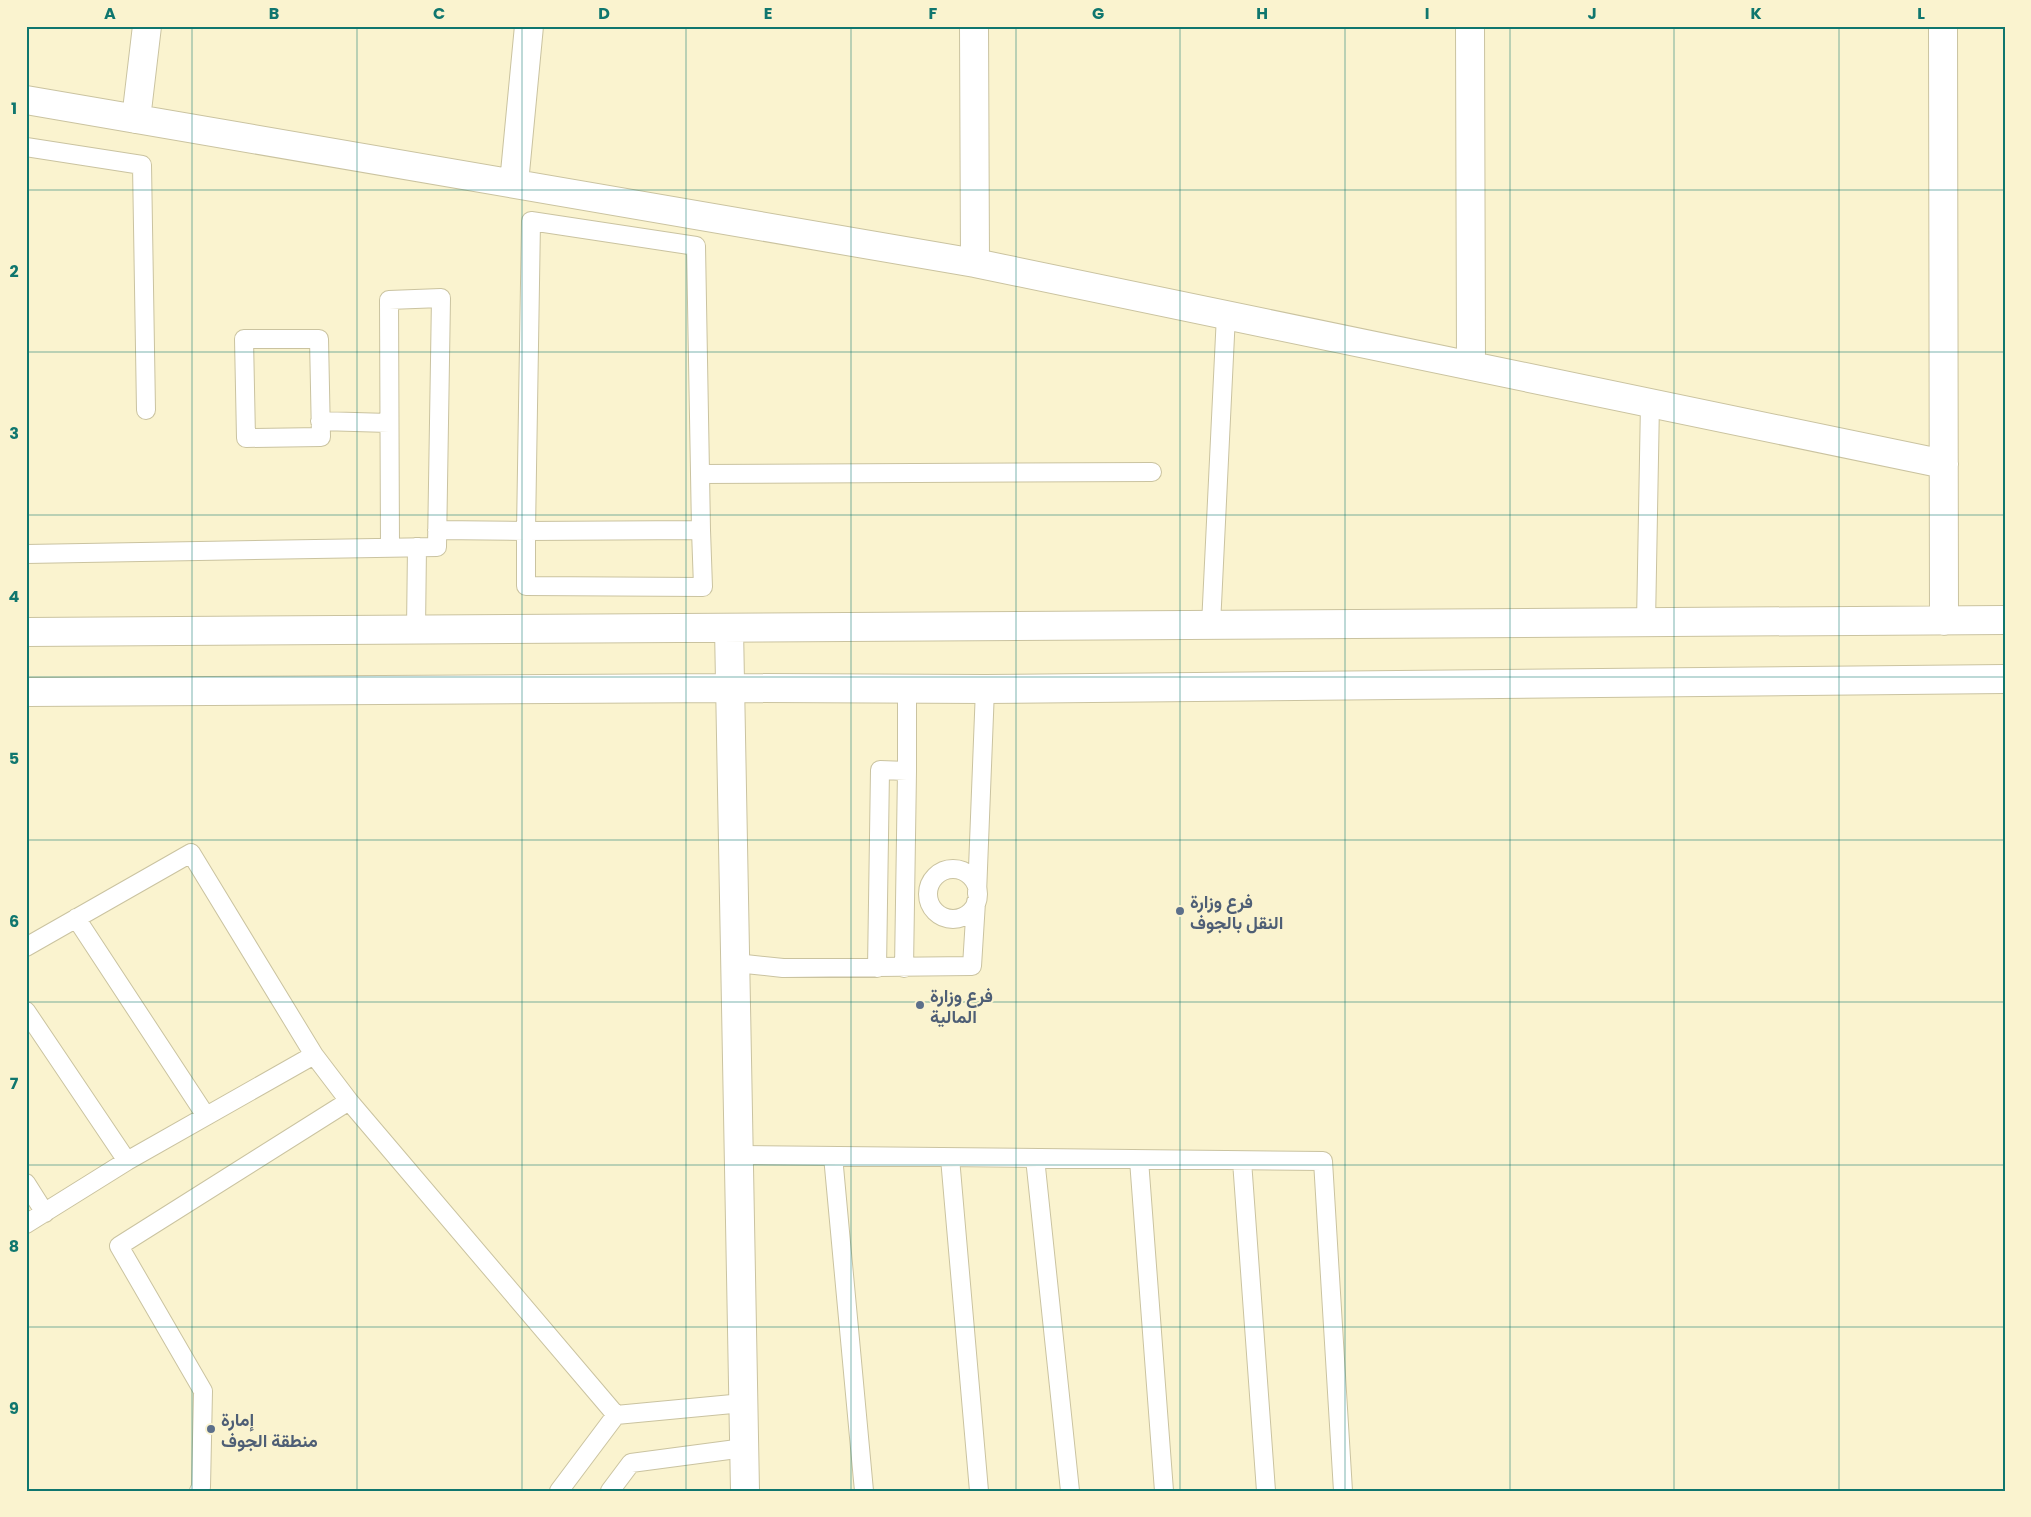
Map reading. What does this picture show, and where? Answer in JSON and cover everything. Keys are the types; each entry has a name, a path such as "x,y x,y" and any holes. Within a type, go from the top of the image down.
{"street":[{"path":"136,119 147,26"},
{"path":"514,183 529,26"},
{"path":"974,26 975,262"},
{"path":"1470,26 1471,366"},
{"path":"1943,26 1944,621"},
{"path":"26,100 975,262 1944,464"},
{"path":"26,632 2005,620"},
{"path":"729,628 745,1491"},
{"path":"26,692 731,688 985,689 2005,679"}],"lane":[{"path":"26,147 142,165 146,410"},
{"path":"530,222 696,246 700,474 704,587 526,586 530,222"},
{"path":"26,554 437,547 441,298 389,300 390,547"},
{"path":"1211,625 1226,314"},
{"path":"318,338 320,421 321,437 246,438 244,339 318,338"},
{"path":"1646,622 1650,403"},
{"path":"320,421 389,422"},
{"path":"700,474 1152,472"},
{"path":"437,530 702,530"},
{"path":"416,630 417,547"},
{"path":"904,968 907,688"},
{"path":"736,963 782,968 972,966 977,898 985,689"},
{"path":"877,968 880,770 907,771"},
{"path":"26,947 190,853 314,1055 349,1101 616,1415"},
{"path":"950,869 958,869 969,875 976,885 977,898 971,911 964,916 955,919 946,918 938,914 931,906 928,890 938,873 950,869"},
{"path":"905,894 928,894"},
{"path":"76,918 206,1116"},
{"path":"26,1011 126,1161"},
{"path":"26,1224 126,1161 314,1055"},
{"path":"199,1491 202,1487 203,1391 119,1246 349,1101"},
{"path":"739,1155 1323,1161 1343,1491"},
{"path":"833,1156 864,1491"},
{"path":"950,1158 980,1491"},
{"path":"1035,1158 1070,1491"},
{"path":"1139,1160 1164,1491"},
{"path":"1242,1161 1266,1491"},
{"path":"26,1183 45,1213"},
{"path":"559,1491 616,1415 743,1403"},
{"path":"610,1491 631,1463 744,1448"}],"place":[{"name":"فرع وزارة النقل بالجوف","path":"1180,911"},
{"name":"فرع وزارة المالية","path":"920,1005"},
{"name":"إمارة منطقة الجوف","path":"211,1429"}]}
